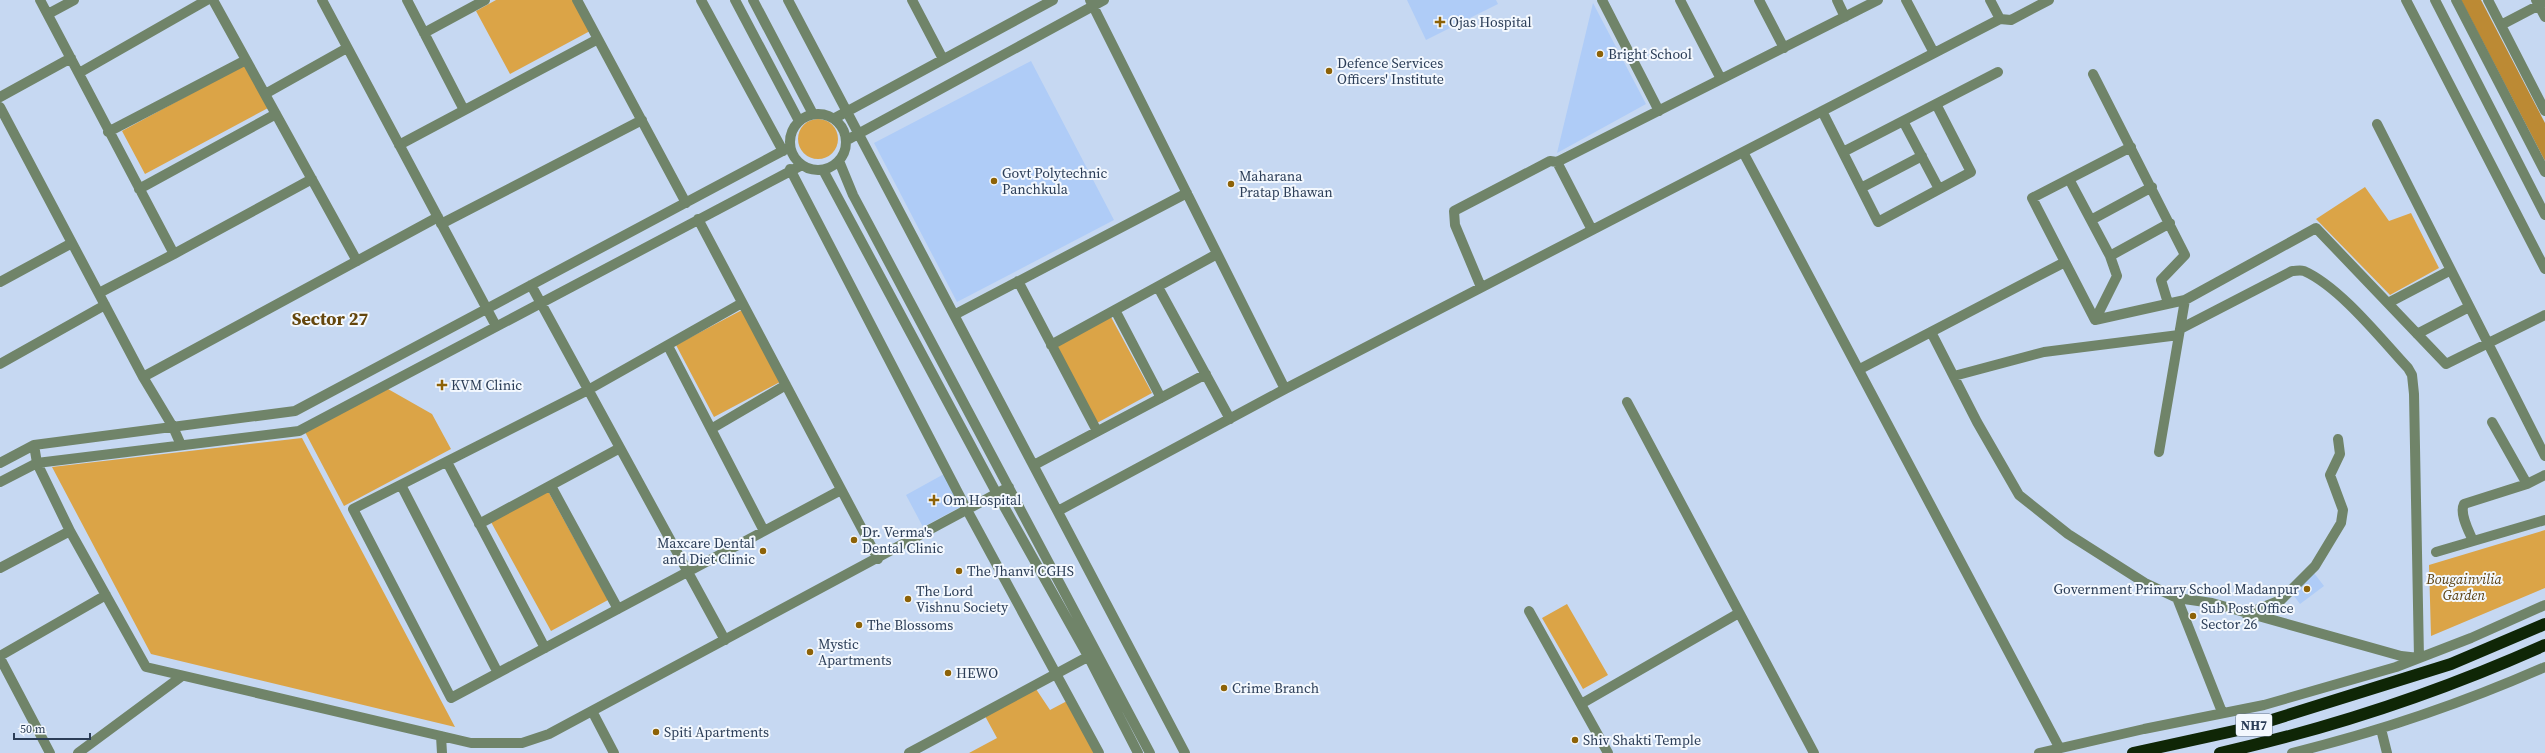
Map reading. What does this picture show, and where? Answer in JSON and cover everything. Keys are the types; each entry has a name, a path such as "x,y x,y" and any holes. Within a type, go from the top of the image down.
{"highway":[{"name":"NH7","path":"2133,753 2258,724 2451,664 2545,624"},
{"name":"NH7","path":"2220,753 2295,736 2412,698 2482,674 2545,645"}],"street":[{"path":"40,0 79,73 108,132 174,254"},
{"path":"48,14 74,0"},
{"path":"79,73 207,0"},
{"path":"212,0 357,261"},
{"path":"322,0 496,326"},
{"path":"407,0 464,110"},
{"path":"424,33 484,0"},
{"path":"577,0 686,203"},
{"path":"0,463 34,445 295,411 787,149 792,133 799,121 813,114 821,113 835,118 841,124 847,140 846,147 839,161 823,170 815,170 802,165 796,160 787,149 701,0"},
{"path":"735,0 799,121"},
{"path":"753,0 813,114"},
{"path":"788,0 1185,753"},
{"path":"912,0 943,59"},
{"path":"835,118 1053,0"},
{"path":"847,140 1092,3 1104,0"},
{"path":"1602,0 1659,111"},
{"path":"1680,0 1721,79"},
{"path":"1759,0 1784,48"},
{"path":"1837,0 1845,17"},
{"path":"1481,287 1455,225 1454,211 1550,161 1557,162 1878,0"},
{"path":"1906,0 1934,53"},
{"path":"1990,0 2000,19"},
{"path":"1058,511 1285,389 1934,53 2000,19 2011,20 2049,0"},
{"path":"2406,0 2545,269"},
{"path":"2435,0 2545,215"},
{"path":"2456,0 2545,172"},
{"path":"2488,0 2545,111"},
{"path":"2501,25 2540,2 2545,17"},
{"path":"1092,3 1285,389"},
{"path":"399,145 598,40"},
{"path":"265,94 347,48"},
{"path":"0,97 71,58"},
{"path":"108,132 246,60"},
{"path":"1843,152 1998,72"},
{"path":"2093,74 2152,187 2185,255 2161,280 2168,304"},
{"path":"1822,111 1878,222 1971,172 1936,104"},
{"path":"1,111 143,377 173,427 181,445"},
{"path":"139,189 276,114"},
{"path":"143,377 357,261 642,120"},
{"path":"1903,121 1939,189"},
{"path":"2377,124 2545,456"},
{"path":"2095,320 2032,198 2131,147"},
{"path":"1743,152 1860,369 2059,747"},
{"path":"1861,188 1922,156"},
{"path":"839,161 853,195 1009,487 1092,654 1138,753"},
{"path":"1557,162 1592,230"},
{"path":"0,482 37,462 299,431 790,169 802,165"},
{"path":"790,169 967,510 1099,753"},
{"path":"823,170 997,494 1150,753"},
{"path":"99,293 312,179"},
{"path":"2069,179 2110,256 2117,276 2095,320"},
{"path":"2090,220 2152,187"},
{"path":"954,315 1187,193"},
{"path":"698,218 878,559"},
{"path":"2110,256 2170,223"},
{"path":"2095,320 2184,300 2316,228 2446,364 2545,315"},
{"path":"0,282 72,243"},
{"path":"1051,345 1218,254"},
{"path":"1860,369 2065,262"},
{"path":"1954,376 2044,352 2179,332 2292,271 2302,270 2324,283 2368,325 2408,368 2412,375 2414,394 2419,658"},
{"path":"2388,303 2451,270"},
{"path":"1018,281 1097,431"},
{"path":"531,286 725,640"},
{"path":"1158,287 1230,419"},
{"path":"2159,452 2184,300"},
{"path":"742,303 588,390 353,510 443,684 451,698 841,490"},
{"path":"0,364 105,305"},
{"path":"2417,334 2469,307"},
{"path":"1115,310 1161,398"},
{"path":"1931,332 2007,476 2019,495 2068,534 2145,583 2177,598 2212,603 2246,614 2401,656 2419,658"},
{"path":"668,346 764,531"},
{"path":"1034,466 1206,374"},
{"path":"711,429 786,385"},
{"path":"1627,402 1814,753"},
{"path":"2492,422 2527,484"},
{"path":"2246,614 2281,600 2315,566 2341,523 2343,510 2330,475 2340,454 2338,439"},
{"path":"34,445 37,462 70,531 146,667 471,743 522,743 549,734 878,559 1009,487"},
{"path":"479,524 620,448"},
{"path":"447,462 545,648"},
{"path":"2473,541 2464,518 2462,508 2464,504 2527,484 2545,475"},
{"path":"401,485 498,673"},
{"path":"551,486 618,609"},
{"path":"2436,552 2545,520"},
{"path":"0,568 70,531"},
{"path":"50,753 0,657 106,595"},
{"path":"2177,598 2222,712"},
{"path":"2039,753 2059,747 2222,712 2264,705 2396,667 2545,605"},
{"path":"1529,611 1608,753"},
{"path":"1581,704 1739,613"},
{"path":"909,753 1092,654"},
{"path":"2292,753 2381,729 2443,708 2545,667"},
{"path":"78,753 182,676"},
{"path":"592,712 614,753"},
{"path":"2381,729 2387,753"},
{"path":"441,736 442,753"}],"shaded area":[{"name":"Ojas Hospital","path":"1407,0 1496,0 1498,4 1426,40"},
{"path":"2461,0 2481,0 2545,123 2545,161"},
{"name":"Bright School","path":"1593,3 1646,104 1557,153"},
{"name":"Govt Polytechnic Panchkula","path":"1031,61 1114,220 957,302 874,143"},
{"name":"Om Hospital","path":"944,474 962,506 923,527 906,495"},
{"name":"Government Primary School Madanpur","path":"2314,573 2324,586 2300,604 2291,592"}],"green space":[{"path":"496,0 573,0 590,31 510,74 476,11"},
{"path":"244,65 268,108 145,174 122,131"},
{"path":"818,119 829,122 835,128 838,139 835,150 829,156 818,159 807,156 801,150 798,139 801,128 807,122"},
{"path":"2365,187 2389,221 2411,213 2439,268 2390,295 2316,219"},
{"path":"742,310 780,382 714,417 676,345"},
{"path":"1111,317 1152,393 1097,423 1056,346"},
{"path":"388,389 432,414 451,449 344,506 305,432"},
{"path":"302,438 455,727 151,654 52,467"},
{"path":"548,491 608,600 551,631 491,522"},
{"name":"Bougainvilia Garden","path":"2545,530 2545,588 2431,636 2429,565"},
{"path":"1567,604 1608,675 1583,689 1542,618"},
{"path":"1036,689 1050,710 1067,701 1095,753 969,753 997,738 985,716"}],"place":[{"name":"Ojas Hospital","path":"1440,22"},
{"name":"Bright School","path":"1600,54"},
{"name":"Defence Services Officers' Institute","path":"1329,71"},
{"name":"Govt Polytechnic Panchkula","path":"994,181"},
{"name":"Maharana Pratap Bhawan","path":"1231,184"},
{"name":"KVM Clinic","path":"442,385"},
{"name":"Om Hospital","path":"934,500"},
{"name":"Dr. Verma's Dental Clinic","path":"854,540"},
{"name":"Maxcare Dental and Diet Clinic","path":"763,551"},
{"name":"The Jhanvi CGHS","path":"959,571"},
{"name":"Government Primary School Madanpur","path":"2307,589"},
{"name":"The Lord Vishnu Society","path":"908,599"},
{"name":"Sub Post Office Sector 26","path":"2193,616"},
{"name":"The Blossoms","path":"859,625"},
{"name":"Mystic Apartments","path":"810,652"},
{"name":"HEWO","path":"948,673"},
{"name":"Crime Branch","path":"1224,688"},
{"name":"Spiti Apartments","path":"656,732"},
{"name":"Shiv Shakti Temple","path":"1575,740"}],"district":[{"name":"Sector 27","path":"330,319"}]}
